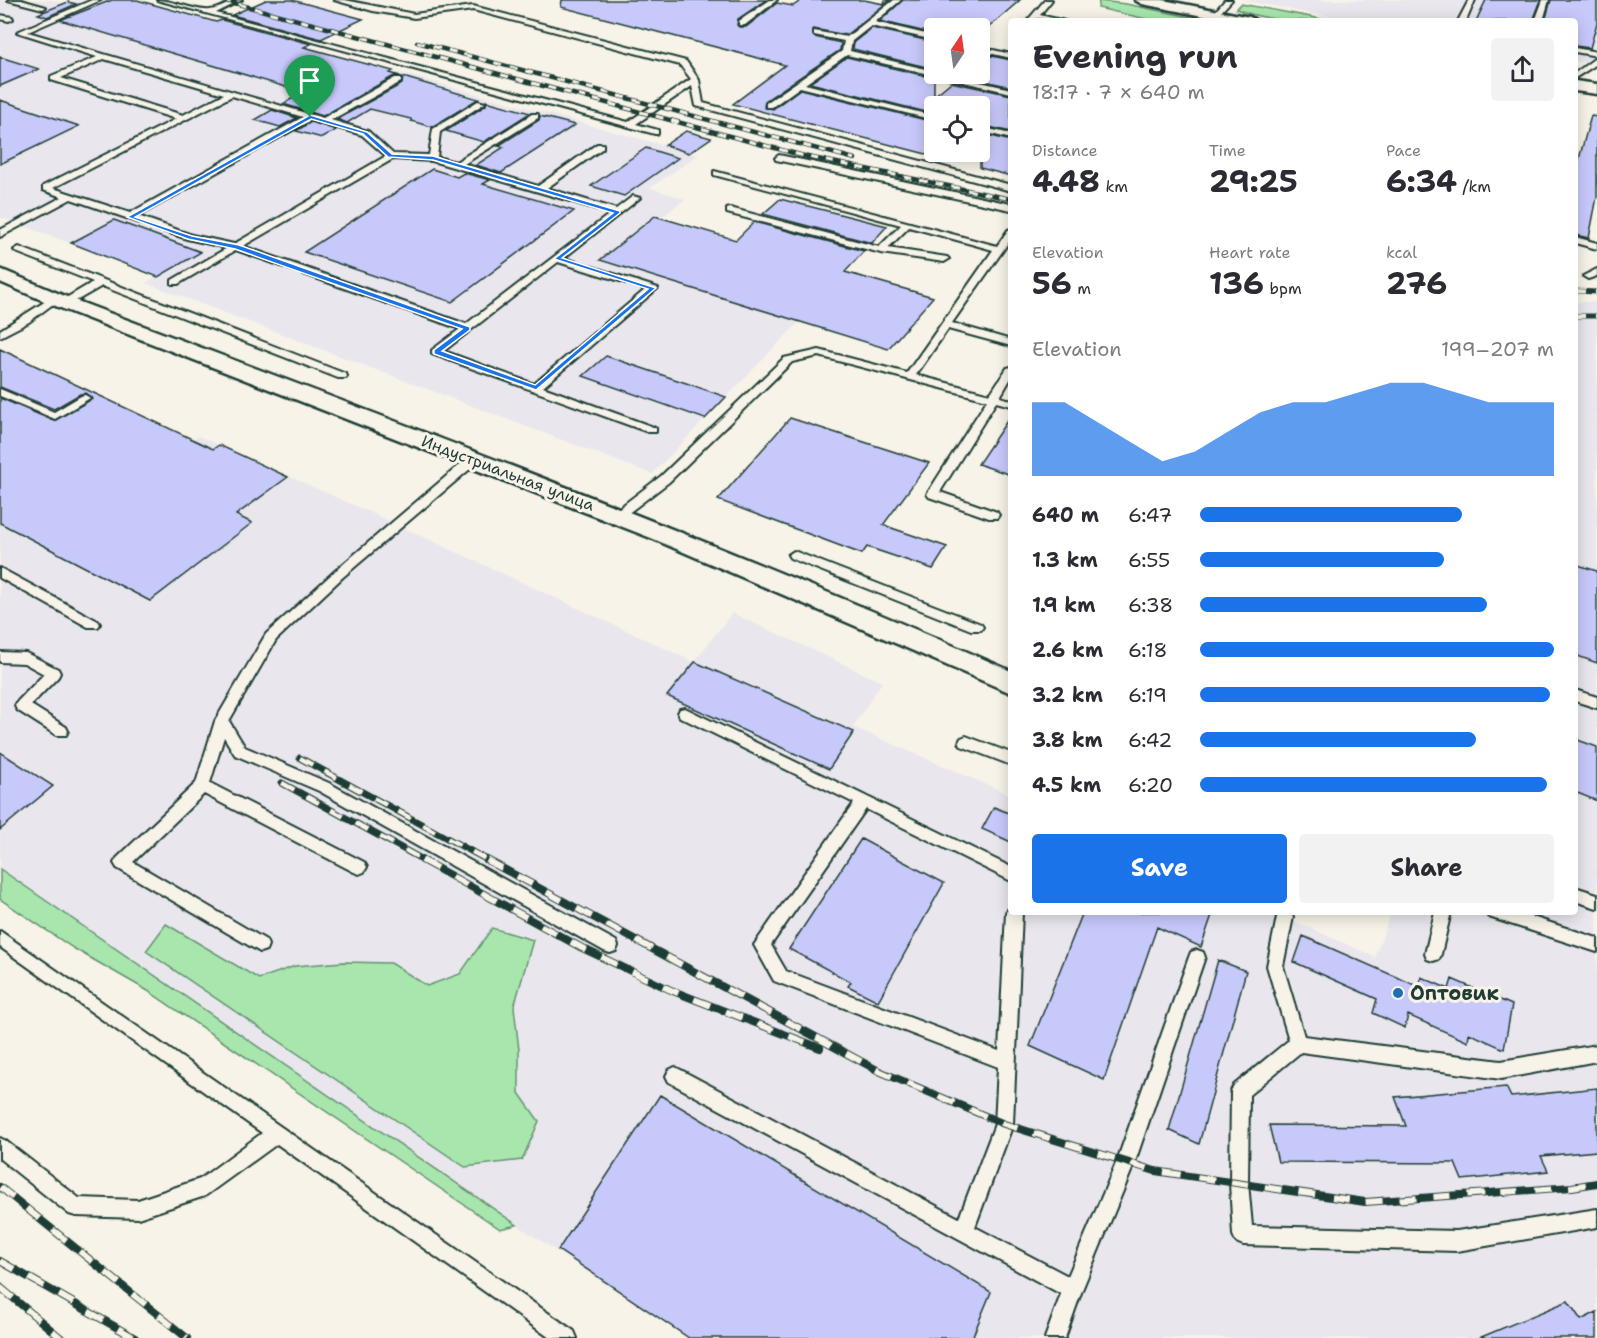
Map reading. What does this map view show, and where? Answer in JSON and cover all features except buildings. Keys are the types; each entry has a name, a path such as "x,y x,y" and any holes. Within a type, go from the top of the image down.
{"street":[{"path":"1142,0 1235,18"},
{"path":"1578,86 1597,89"},
{"name":"Индустриальная улица","path":"0,275 60,301 618,515 873,620 1008,682"}],"lane":[{"path":"0,4 10,0 43,7"},
{"path":"98,0 21,32 365,133 391,156"},
{"path":"160,0 655,132"},
{"path":"210,13 239,0"},
{"path":"337,0 414,16 473,8 683,63 695,80 699,104 1008,187"},
{"path":"742,23 774,0"},
{"path":"769,105 846,52 848,39 898,0"},
{"path":"1033,18 1049,0"},
{"path":"1216,14 1229,0"},
{"path":"1463,18 1472,0"},
{"path":"1540,18 1546,0"},
{"path":"0,17 9,20"},
{"path":"869,23 924,36"},
{"path":"817,33 848,39"},
{"path":"990,51 1006,53"},
{"path":"1578,51 1597,54"},
{"path":"846,52 924,70"},
{"path":"104,56 54,78 183,118"},
{"path":"1578,74 1597,61"},
{"path":"324,121 398,80"},
{"path":"630,125 695,80"},
{"path":"799,84 924,115"},
{"path":"982,84 1008,90"},
{"path":"231,94 46,188 190,237 236,247 467,328"},
{"path":"433,158 436,131 481,104"},
{"path":"457,165 535,116"},
{"path":"130,217 310,117"},
{"path":"990,132 1008,136"},
{"path":"540,189 600,146"},
{"path":"175,282 391,156 433,158 618,212"},
{"path":"778,158 1008,206"},
{"path":"717,173 999,249"},
{"path":"0,234 70,196"},
{"path":"636,198 436,352 652,430"},
{"path":"730,211 881,250 944,259"},
{"path":"881,250 907,224"},
{"path":"909,376 1008,236"},
{"path":"1578,241 1597,246"},
{"path":"20,250 342,376"},
{"path":"536,388 653,288 557,259"},
{"path":"0,334 60,301 101,282"},
{"path":"946,325 1008,342"},
{"path":"618,515 664,479 788,360 819,354 1008,402"},
{"path":"993,515 933,494 1008,375"},
{"path":"0,393 55,416 85,398"},
{"path":"260,945 122,863 202,786 222,721 271,636 339,574 473,460"},
{"path":"794,555 976,627"},
{"path":"0,572 93,624"},
{"path":"0,657 26,658 53,673 22,706 61,731"},
{"path":"1578,696 1597,703"},
{"path":"685,713 1008,873"},
{"path":"222,721 240,751 324,787 610,946"},
{"path":"966,742 1008,758"},
{"path":"202,786 358,867"},
{"path":"864,801 762,945 780,976 1007,1062"},
{"path":"1578,895 1597,901"},
{"path":"964,1231 1004,1124 1014,915"},
{"path":"1285,915 1275,966 1298,1043"},
{"path":"1433,954 1442,915"},
{"path":"1504,915 1597,945"},
{"path":"0,938 567,1338"},
{"path":"1055,1338 1072,1289 1126,1162 1197,957"},
{"path":"1597,1053 1501,1070 1298,1043 1240,1091 1239,1183 1243,1235 1458,1241 1597,1218"},
{"path":"675,1076 1072,1289"},
{"path":"0,1147 76,1207 138,1209 206,1187 276,1134"}],"shaded area":[{"path":"0,0 52,0 65,4 74,0 137,0 698,155 650,188 685,199 661,218 933,297 888,349 799,322 652,474 146,283 158,276 0,217"},
{"path":"1242,0 1597,0 1597,65 1578,62 1578,18 1336,18"},
{"path":"1578,302 1597,302 1597,1338 689,1338 517,1225 0,869 0,349 88,389 100,398 156,465 198,436 376,515 694,662 732,613 882,682 853,727 1008,794 1008,915 1281,915 1375,957 1390,915 1578,915"}],"green space":[{"path":"1099,1 1194,18 1142,18 1098,8"},
{"path":"1241,4 1316,18 1272,18 1236,9"},
{"path":"0,869 517,1225 500,1229 148,991 73,948 0,899"},
{"path":"166,924 259,979 295,966 343,962 391,963 427,986 460,974 492,928 533,940 514,1007 519,1050 519,1093 539,1121 522,1160 465,1167 146,951"}],"railway":[{"path":"223,0 808,157 1008,198"},
{"path":"417,42 855,159"},
{"path":"1578,291 1597,292"},
{"path":"1578,316 1597,316"},
{"path":"300,758 489,861"},
{"path":"282,783 425,861"},
{"path":"422,860 582,948 673,991 820,1048"},
{"path":"487,860 879,1071 1004,1124 1155,1171 1365,1202 1572,1187 1597,1183"},
{"path":"0,1187 187,1338"},
{"path":"0,1261 135,1338"},
{"path":"0,1287 61,1338"}],"place":[{"name":"Оптовик","path":"1398,993"}],"route":[{"path":"310,117 365,133 391,156 433,158 618,212 557,259 653,288 536,388 436,352 467,328 236,247 190,237 130,217 310,117"}]}
